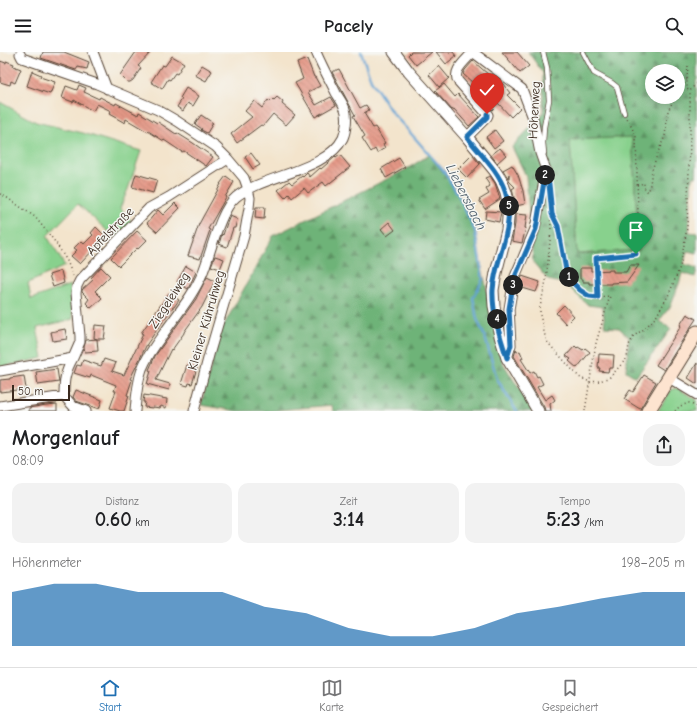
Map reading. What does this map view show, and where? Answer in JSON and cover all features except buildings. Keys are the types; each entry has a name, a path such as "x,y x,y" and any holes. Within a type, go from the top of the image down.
{"main road":[{"path":"648,411 697,332"}],"street":[{"path":"93,52 107,89"},
{"name":"Ziegeleiweg","path":"135,411 136,391 142,370 150,353 190,296 203,272 222,217 229,205 248,189 319,161 334,151 343,138 346,125 346,109 316,52"},
{"path":"394,52 409,72 467,137 501,180 506,192 509,206 507,230 493,290 494,306 500,336 507,358 538,411"},
{"path":"467,137 488,115 456,78 457,70 471,53 475,53 522,89 533,118 540,153 546,170 536,229 514,279 509,309 511,345 507,358"},
{"path":"20,54 22,58 107,89 158,110 216,148 228,159 244,178 248,189"},
{"name":"Apfelstraße","path":"77,286 80,280 149,208 228,159"},
{"name":"Kleiner Kühruhweg","path":"194,411 244,236 250,198 248,189"},
{"path":"77,286 76,293 80,342 67,370 64,384 64,396 73,406 86,411"},
{"path":"0,371 73,358"},
{"path":"669,378 697,395"},
{"path":"0,406 64,396"},
{"path":"197,411 199,396"}],"lane":[{"name":"Höhenweg","path":"543,52 547,68 549,100 544,127 543,143 546,170"},
{"path":"583,52 594,73 617,87 624,113"}],"path":[{"path":"550,192 552,214 551,231 546,274 540,307 540,315 546,340 579,377 590,382 600,381 610,377 627,358 629,345 634,336 644,329 656,317 669,294 680,267 687,228 690,140 690,90 687,89 688,66"},
{"path":"685,83 687,79"},
{"path":"690,90 697,82"},
{"path":"637,185 644,183 644,187 647,191 650,191 652,170 665,136 668,110 671,104"},
{"path":"598,297 596,258 632,255 639,251 636,136 624,113"},
{"path":"0,194 35,217 56,243 67,261 77,286"},
{"path":"552,214 558,226 566,270 570,280 580,290 589,296 610,296 596,344 584,411"},
{"path":"675,411 680,406 688,403 697,407"}],"green space":[{"path":"528,52 697,52 697,155 696,177 692,177 689,232 697,233 697,253 687,251 684,264 697,268 695,277 682,273 670,307 659,321 671,329 636,377 626,371 629,337 619,328 605,327 603,307 588,305 567,284 548,280 533,262 526,176 512,147 543,114 543,73","holes":["632,137 639,250 577,254 570,140"]},
{"path":"0,102 36,122 83,133 141,151 120,208 132,222 116,239 78,204 47,236 65,266 28,283 31,299 70,285 73,319 37,328 43,358 0,367"},
{"path":"632,137 639,250 577,254 570,140"},
{"path":"429,155 448,178 471,218 503,363 533,411 333,411 332,405 268,411 238,411 201,405 220,332 273,236 405,170"},
{"path":"677,388 697,400 697,411 658,411 671,390"}],"waterway":[{"name":"Liebersbach","path":"361,52 371,80 392,113 443,170 457,193 475,231 483,279 473,298 477,319 485,337 497,379 517,411"}],"route":[{"path":"487,114 487,117 467,137 501,180 506,192 509,206 507,230 493,290 494,306 500,336 507,358 511,345 509,309 514,279 536,229 546,170 552,214 558,226 566,270 570,280 580,290 589,296 598,297 596,258 636,254"}]}
